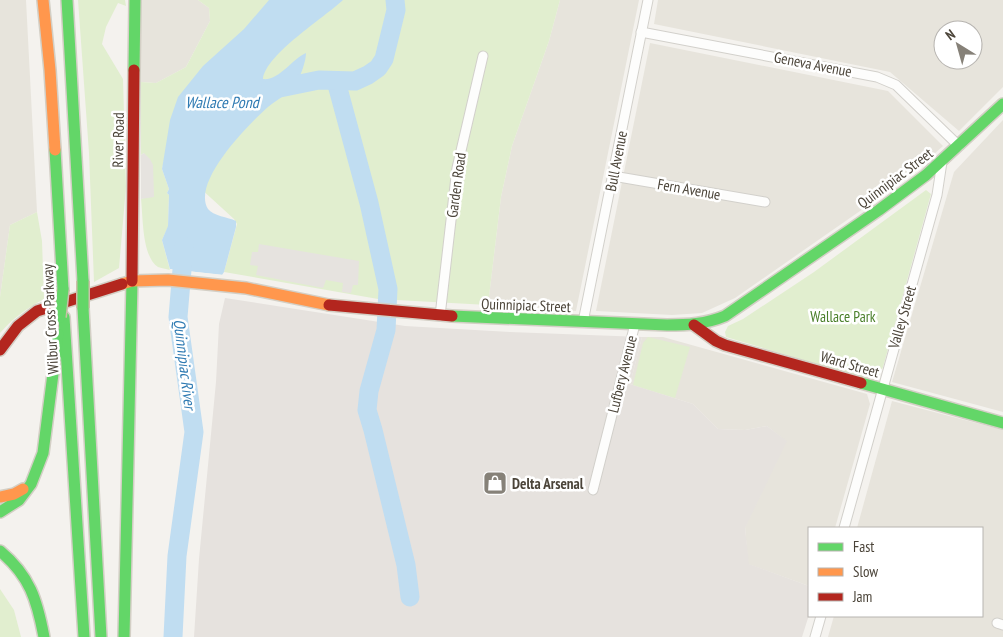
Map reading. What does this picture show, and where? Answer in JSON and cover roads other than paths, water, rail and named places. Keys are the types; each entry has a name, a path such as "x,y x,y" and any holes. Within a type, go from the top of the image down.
{"main road":[{"name":"Wilbur Cross Parkway","path":"43,0 50,70 64,289 62,317 84,637"},
{"path":"67,0 101,637"},
{"name":"River Road","path":"124,637 132,281 135,0"},
{"name":"Quinnipiac Street","path":"0,350 18,326 37,311 132,281 168,280 246,288 329,305 440,316 635,324 694,325 709,322 725,316 879,210 942,162 1003,104"},
{"path":"0,512 19,500 31,484 43,453 62,317"},
{"name":"Ward Street","path":"694,325 716,341 726,345 1003,424"},
{"path":"0,497 14,494 31,484"},
{"path":"0,551 14,561 28,580 39,613 44,637"}],"street":[{"name":"Bull Avenue","path":"584,322 584,311 614,176 648,0"},
{"name":"Geneva Avenue","path":"641,32 877,77 896,85 959,146"},
{"name":"Garden Road","path":"440,316 457,168 484,56"},
{"name":"Valley Street","path":"844,527 937,195 942,162"},
{"name":"Fern Avenue","path":"614,176 765,202"},
{"name":"Lufbery Avenue","path":"593,490 635,324"},
{"path":"815,637 821,617"}],"water":[{"name":"Wallace Pond","path":"269,0 343,0 297,37 274,59 263,79 274,77 306,53 302,72 297,82 287,93 268,107 237,139 215,169 208,184 205,198 208,209 217,215 236,221 224,272 222,275 170,269 162,240 168,226 169,195 167,193 169,189 162,169 170,120 178,97 203,66 244,29"}],"waterway":[{"name":"Quinnipiac River","path":"270,90 319,80 355,81 378,68 384,59 396,10 395,0"},
{"name":"Quinnipiac River","path":"336,81 369,203 388,289 386,330 369,391 367,410 406,565 410,597"},
{"name":"Quinnipiac River","path":"173,637 177,556 194,432 178,317 184,246"}],"place":[{"name":"Delta Arsenal","path":"495,483"}],"park label":[{"name":"Wallace Park","path":"843,316"}]}
